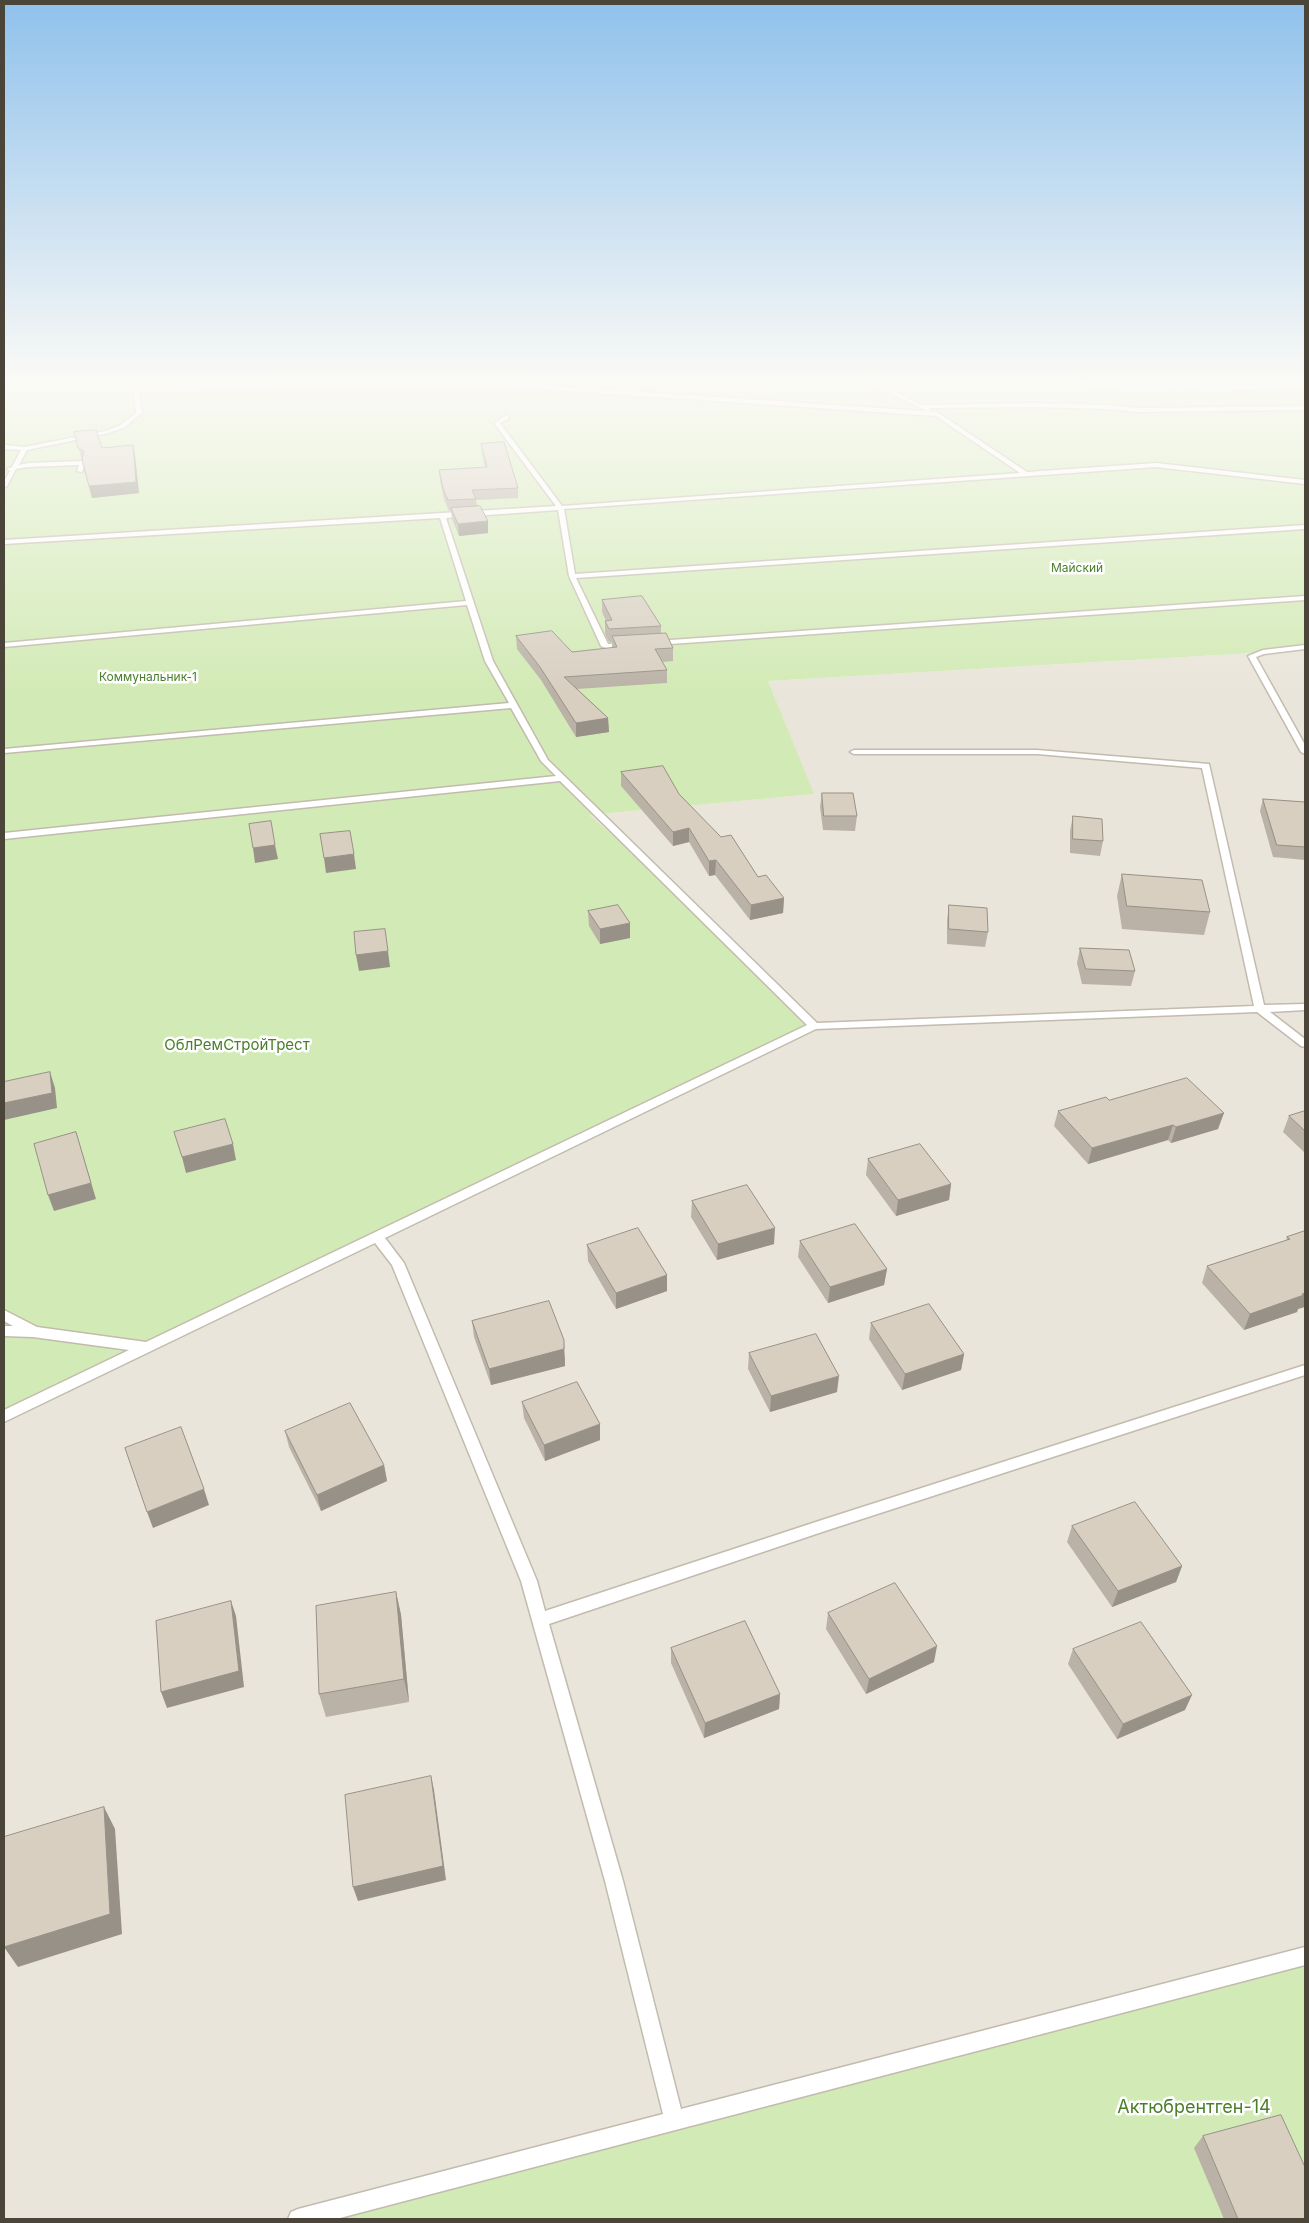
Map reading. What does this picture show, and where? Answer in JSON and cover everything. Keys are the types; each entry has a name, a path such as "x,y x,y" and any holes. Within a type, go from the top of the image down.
{"lane":[{"path":"545,486 561,508 572,576 605,646 634,644"},
{"path":"4,542 442,516 865,486"},
{"path":"442,516 489,661 545,761 814,1026"},
{"path":"572,576 1305,527"},
{"path":"644,644 1305,598"},
{"path":"4,644 470,603"},
{"path":"1305,648 1263,652 1252,656 1305,752"},
{"path":"4,751 513,705"},
{"path":"854,752 1038,752 1206,766 1260,1008 1305,1044"},
{"path":"4,836 562,778"},
{"path":"4,1416 814,1026 1305,1007"},
{"path":"377,1236 398,1263 528,1581 614,1881 674,2120"},
{"path":"4,1316 34,1332"},
{"path":"4,1331 34,1332 146,1347"},
{"path":"540,1620 825,1525 1305,1370"},
{"path":"298,2219 1305,1956"}],"shaded area":[{"path":"1305,650 1305,1965 307,2219 4,2219 4,1416 813,1026 685,897 588,815 813,794 768,681"}],"green space":[{"path":"4,486 1305,486 1305,650 768,681 814,794 589,815 685,897 814,1026 4,1416"},
{"name":"Актюбрентген-14","path":"1305,1965 1305,2219 307,2219"}],"building":[{"path":"442,486 517,486 518,488 472,490 476,499 448,500"},
{"path":"480,506 488,521 458,524 451,508"},
{"path":"642,596 661,626 609,629 605,621 612,620 602,600"},
{"path":"552,631 572,652 617,647 612,636 666,633 673,648 655,649 667,670 564,677 608,718 576,723 540,667 516,636"},
{"path":"663,766 679,794 721,837 731,835 758,877 766,875 784,898 751,905 716,860 709,861 689,828 673,832 621,772"},
{"path":"822,793 853,793 857,816 824,816"},
{"path":"1263,799 1305,802 1305,847 1277,845"},
{"path":"1073,816 1102,819 1103,841 1073,839"},
{"path":"271,821 275,845 253,848 249,824"},
{"path":"350,831 354,854 324,858 320,834"},
{"path":"1122,874 1202,880 1210,912 1127,906"},
{"path":"618,905 630,923 600,929 588,911"},
{"path":"949,905 987,908 988,932 949,929"},
{"path":"385,929 388,951 356,955 354,932"},
{"path":"1080,948 1129,950 1135,971 1086,969"},
{"path":"50,1072 52,1093 4,1103 4,1082"},
{"path":"1187,1078 1224,1113 1092,1148 1058,1111 1106,1097 1109,1100"},
{"path":"1305,1111 1305,1131 1289,1116"},
{"path":"225,1119 233,1144 182,1157 174,1132"},
{"path":"76,1132 91,1183 48,1195 34,1144"},
{"path":"920,1144 951,1184 898,1200 868,1159"},
{"path":"747,1185 775,1228 718,1244 692,1201"},
{"path":"855,1224 887,1269 830,1287 800,1241"},
{"path":"638,1228 667,1275 616,1293 587,1245"},
{"path":"1305,1231 1305,1293 1302,1294 1304,1295 1250,1314 1207,1266 1290,1239 1287,1237"},
{"path":"549,1301 564,1340 564,1349 489,1369 472,1321"},
{"path":"929,1304 964,1354 905,1374 871,1323"},
{"path":"816,1334 839,1376 771,1396 749,1353"},
{"path":"577,1382 600,1424 544,1445 522,1402"},
{"path":"350,1403 384,1465 317,1495 285,1431"},
{"path":"181,1427 204,1489 147,1512 125,1448"},
{"path":"1135,1502 1182,1566 1118,1591 1072,1526"},
{"path":"895,1583 937,1646 869,1679 828,1613"},
{"path":"396,1592 404,1679 319,1694 316,1606"},
{"path":"231,1601 239,1671 161,1692 156,1621"},
{"path":"745,1621 780,1694 705,1723 671,1648"},
{"path":"1141,1622 1192,1695 1123,1724 1073,1649"},
{"path":"431,1776 443,1866 353,1887 345,1795"},
{"path":"104,1807 110,1914 4,1947 4,1837"},
{"path":"1281,2115 1305,2167 1305,2219 1238,2219 1203,2136"}],"park label":[{"name":"Майский","path":"1077,568"},
{"name":"Коммунальник-1","path":"148,677"},
{"name":"ОблРемСтройТрест","path":"237,1045"}]}
